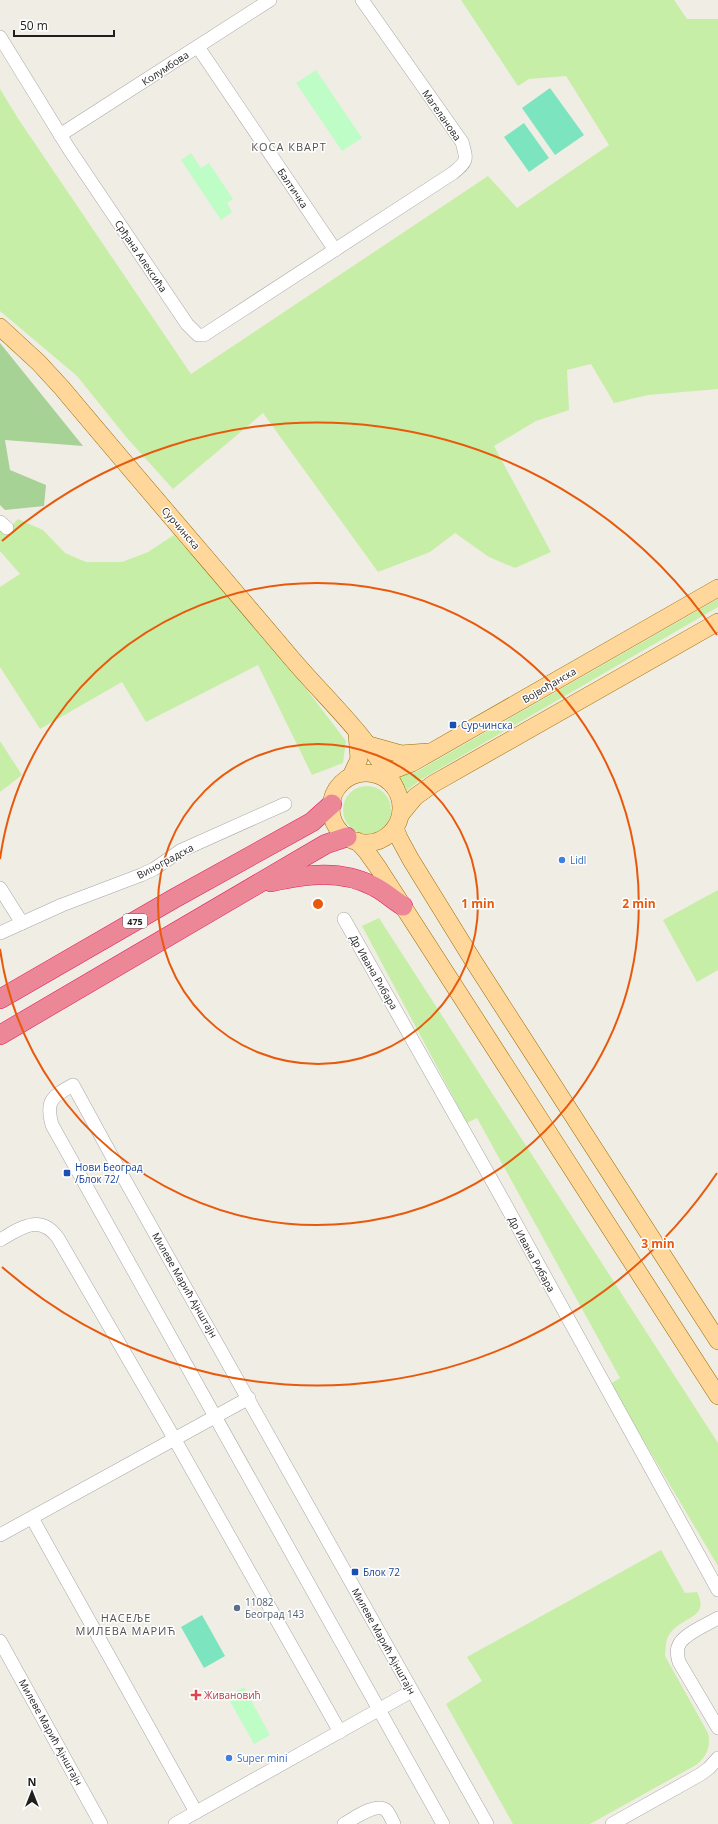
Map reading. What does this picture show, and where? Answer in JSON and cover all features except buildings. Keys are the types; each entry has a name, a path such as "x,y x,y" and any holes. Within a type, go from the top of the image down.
{"highway":[{"name":"475","path":"0,999 175,898 312,822 332,804"},
{"path":"0,1035 326,844 352,839"},
{"path":"256,885 300,875 327,874 347,876 376,888 403,906"}],"main road":[{"name":"Сурчинска","path":"0,327 39,363 62,388 303,672 369,745 382,773 396,789 401,803 398,821"},
{"name":"Војвођанска","path":"382,773 409,765 433,752 718,588"},
{"path":"352,839 368,843 378,841 388,835 415,797 433,784 718,622"},
{"path":"357,733 359,759 351,776 338,788 332,804 335,823 367,852 718,1396"},
{"path":"369,745 401,754 433,752"},
{"path":"351,776 365,773 382,773"},
{"path":"398,821 399,838 411,860 718,1341"}],"street":[{"name":"Колумбова","path":"60,135 270,0"},
{"name":"Магеланова","path":"335,250 453,173 464,164 466,157 462,142 362,0"},
{"name":"Срђана Алексића","path":"0,37 60,135 187,324 198,336 204,335 335,250"},
{"name":"Балтичка","path":"198,47 335,250"},
{"name":"Виноградска","path":"0,933 62,905 141,874 154,868 180,851 285,804"},
{"path":"0,888 22,923"},
{"name":"Др Ивана Рибара","path":"344,919 718,1590"},
{"name":"Милеве Марић Ајнштајн","path":"443,1824 52,1125 50,1105 56,1094 73,1085 487,1824"},
{"path":"0,1240 25,1226 36,1224 52,1229 175,1440 340,1732"},
{"path":"0,1535 249,1398"},
{"path":"32,1518 196,1812"},
{"path":"718,1618 687,1636 680,1643 677,1652 679,1662 718,1728"},
{"name":"Милеве Марић Ајнштајн","path":"0,1641 101,1824"},
{"path":"175,1824 412,1691"},
{"path":"612,1824 701,1774 718,1758"},
{"path":"344,1824 373,1808 385,1810 394,1824"}],"green space":[{"path":"461,0 674,0 687,19 718,19 718,389 648,395 614,403 591,364 567,370 569,410 536,421 494,446 551,552 515,568 489,557 455,533 430,552 378,572 263,413 173,489 127,438 77,376 0,311 0,89 19,120 191,374 488,176 517,208 609,145 566,76 529,79 518,86"},
{"path":"316,70 362,138 342,151 296,83"},
{"path":"550,88 584,135 555,155 522,108"},
{"path":"524,123 549,158 529,172 504,137"},
{"path":"191,153 201,168 209,163 233,199 227,203 232,212 221,220 181,160"},
{"path":"0,343 83,446 5,440 10,470 46,485 44,506 5,510 0,505"},
{"path":"18,519 43,530 65,553 86,562 122,562 148,552 174,535 278,652 346,741 343,763 312,775 258,665 146,722 122,682 40,729 0,667 0,587 20,574 0,551 0,528 6,532"},
{"path":"718,599 718,607 422,779 406,791 398,777 416,772"},
{"path":"0,741 22,775 0,792"},
{"path":"362,786 372,786 384,793 391,805 391,815 384,827 372,834 362,834 354,830 347,823 343,815 343,805 347,797 354,790"},
{"path":"718,890 718,970 697,982 663,920"},
{"path":"379,918 718,1443 718,1566 610,1384 620,1378 477,1118 467,1123 362,926"},
{"path":"661,1550 685,1593 697,1592 700,1601 700,1607 697,1612 680,1624 669,1635 666,1642 665,1656 708,1733 709,1742 705,1755 696,1765 590,1824 513,1824 446,1704 482,1681 467,1657"},
{"path":"202,1615 225,1656 204,1668 181,1627"},
{"path":"244,1687 270,1735 254,1744 227,1696"}],"place":[{"name":"Сурчинска","path":"453,725"},
{"name":"Lidl","path":"562,860"},
{"name":"Нови Београд /Блок 72/","path":"67,1173"},
{"name":"Блок 72","path":"355,1572"},
{"name":"11082 Београд 143","path":"237,1608"},
{"name":"Живановић","path":"196,1695"},
{"name":"Super mini","path":"229,1758"}],"district":[{"name":"КОСА КВАРТ","path":"289,146"},
{"name":"НАСЕЉЕ МИЛЕВА МАРИЋ","path":"126,1623"}]}
